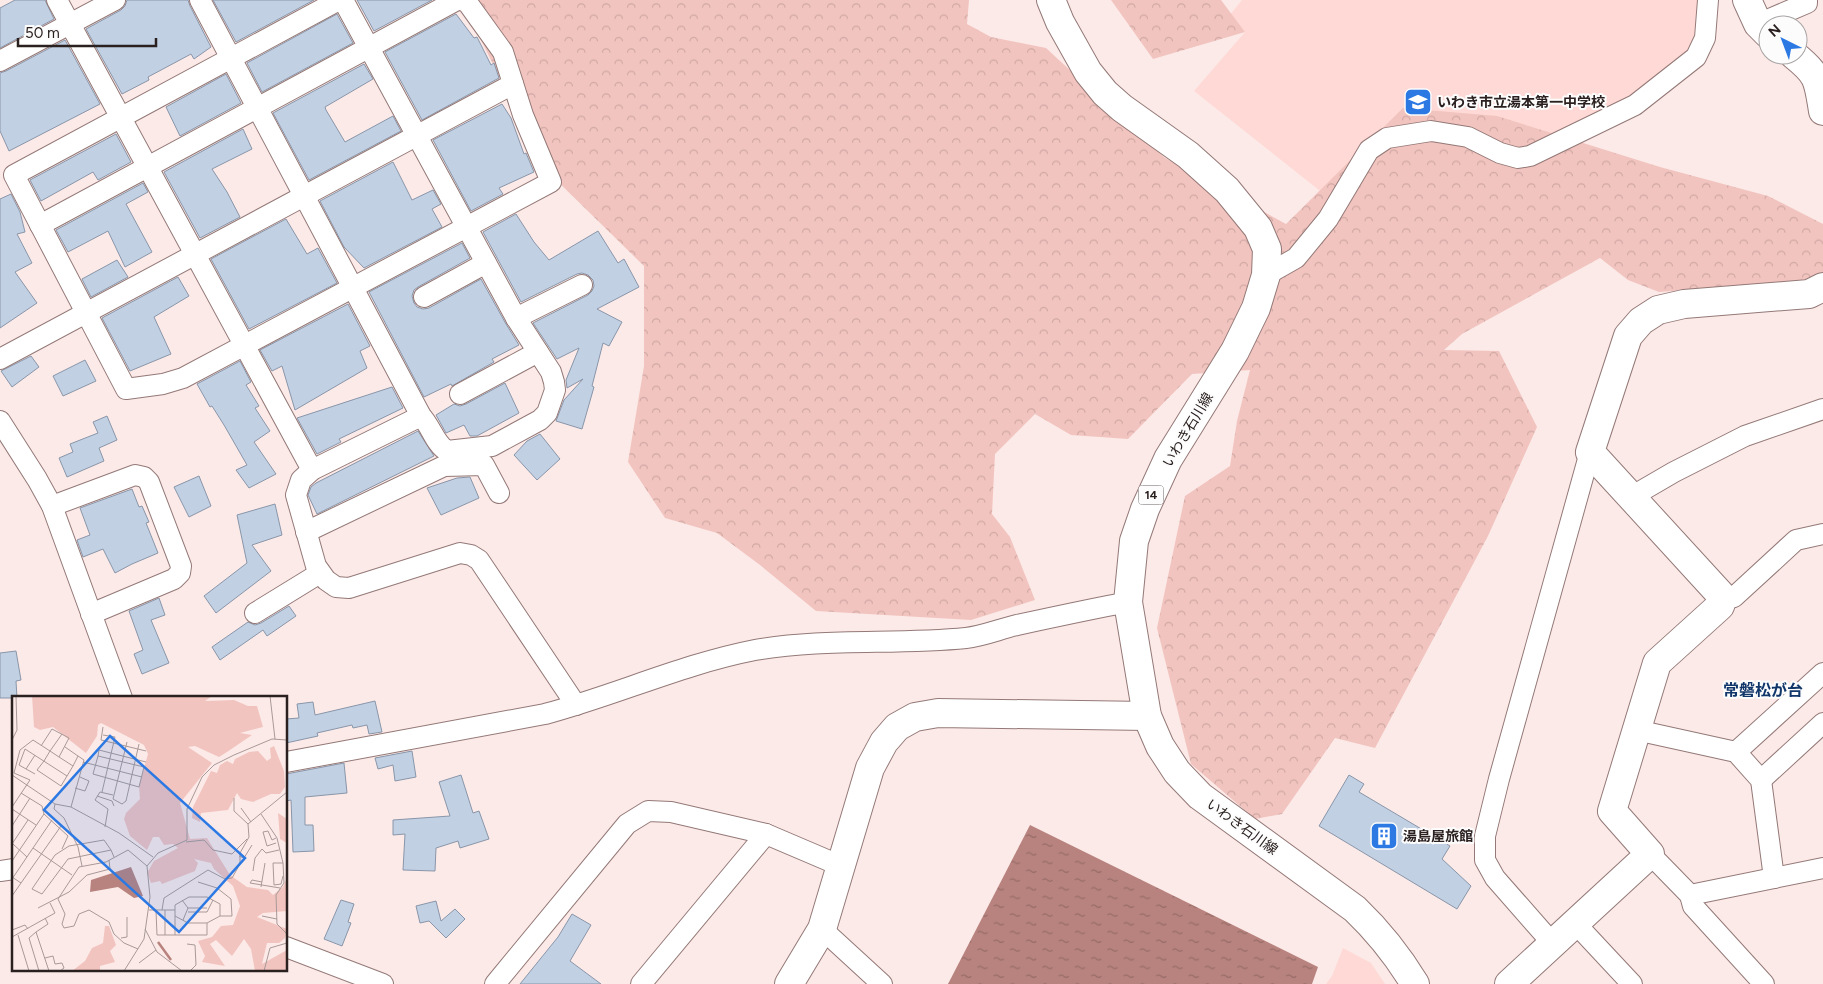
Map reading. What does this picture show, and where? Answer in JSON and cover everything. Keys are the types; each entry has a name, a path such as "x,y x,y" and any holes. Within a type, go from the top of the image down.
{"street":[{"path":"57,0 312,470"},
{"path":"0,61 115,0"},
{"path":"200,0 421,416 428,423 442,448 448,451 492,446 532,425 546,413 555,390 551,372 516,318 343,0"},
{"path":"40,225 459,0 467,2 502,52 523,115 551,182 183,378 163,384 126,390 86,313 40,225 14,175 339,0"},
{"name":"いわき石川線","path":"1051,0 1060,22 1088,72 1105,93 1122,108 1188,155 1228,190 1258,228 1267,249 1266,275 1256,308 1235,351 1168,459 1144,509 1134,542 1128,602 1147,716 1160,746 1177,772 1200,796 1355,909 1374,928 1405,967 1415,984"},
{"path":"1266,275 1296,258 1328,219 1369,150 1387,138 1431,131 1468,137 1500,153 1518,158 1530,156 1635,106 1696,57 1705,38 1708,0"},
{"path":"1772,15 1807,3 1807,0"},
{"path":"1806,65 1818,80 1823,111"},
{"path":"0,359 513,84"},
{"path":"424,297 486,264"},
{"path":"516,318 582,285"},
{"path":"1553,944 1495,878 1485,860 1485,836 1499,779 1590,452 1628,336 1641,321 1658,310 1684,304 1809,294 1823,287"},
{"path":"460,394 538,352"},
{"path":"1631,497 1674,472 1745,436 1823,409"},
{"path":"421,416 312,470 302,480 296,495 316,566 326,580 336,588 349,588 460,553 471,555 479,560 576,705"},
{"path":"0,421 38,478 52,506 121,696"},
{"path":"1590,452 1720,595 1722,600 1720,606 1657,663 1612,811 1690,895 1693,906 1764,984"},
{"path":"306,532 444,466 484,465 499,493"},
{"path":"52,506 135,475 144,476 149,482 181,566 180,573 174,579 91,614"},
{"path":"1722,600 1734,597 1796,540 1823,534"},
{"path":"255,613 320,572"},
{"path":"288,762 545,714 713,659 756,650 803,644 902,642 968,637 1128,602"},
{"path":"1736,752 1823,673"},
{"path":"789,984 822,929 870,768 884,742 897,727 915,717 938,713 1147,716"},
{"path":"1761,780 1823,723"},
{"path":"1636,730 1736,752 1761,780 1774,878"},
{"path":"495,984 627,824 648,811 671,812 766,834 841,866"},
{"path":"641,984 766,834"},
{"path":"1510,984 1650,854"},
{"path":"1690,895 1823,868"},
{"path":"1575,924 1632,984"},
{"path":"822,929 882,984"},
{"path":"288,948 383,984"}],"shaded area":[{"name":"いわき市立湯本第一中学校","path":"1242,0 1715,0 1717,18 1706,43 1666,79 1529,149 1324,194 1194,91 1245,32 1229,16"},
{"path":"1343,948 1371,963 1385,984 1326,984 1332,976"}],"green space":[{"path":"461,0 969,0 967,24 991,37 1046,48 1165,158 1286,224 1403,108 1497,116 1660,167 1768,196 1823,224 1823,285 1799,281 1659,292 1628,280 1600,258 1462,334 1444,350 1499,351 1537,427 1488,536 1375,748 1335,738 1282,814 1255,819 1191,764 1157,628 1185,496 1230,466 1237,421 1250,370 1192,374 1128,439 1071,435 1035,414 995,454 992,514 1010,537 1035,600 971,620 816,611 717,533 665,518 628,462 644,366 644,266 546,170"},
{"path":"1111,0 1221,0 1245,32 1153,59"}],"water":[{"path":"1030,825 1318,967 1312,984 948,984"}],"building":[{"path":"15,0 45,0 54,19 0,48 0,8"},
{"path":"127,0 188,0 211,47 194,59 191,54 148,77 149,80 122,94 86,29 121,10"},
{"path":"213,0 314,0 236,42"},
{"path":"357,0 432,0 374,31"},
{"path":"337,14 353,43 262,92 247,63"},
{"path":"456,14 474,38 477,37 491,65 494,63 499,78 422,120 385,52"},
{"path":"65,40 100,104 9,151 0,131 0,73"},
{"path":"364,64 373,79 325,107 326,110 345,142 393,116 401,131 309,180 273,113"},
{"path":"226,74 241,103 180,136 166,107"},
{"path":"502,104 511,118 524,154 526,153 534,172 499,188 503,194 471,211 433,140"},
{"path":"243,129 252,149 212,169 240,217 200,238 164,172"},
{"path":"116,134 131,162 98,180 93,172 41,201 30,180"},
{"path":"393,162 412,200 433,190 441,204 432,209 442,227 364,268 344,247 320,201"},
{"path":"143,183 148,192 126,204 152,252 125,267 108,231 68,252 56,230"},
{"path":"11,194 20,212 25,232 17,234 32,263 15,272 37,303 0,328 0,199"},
{"path":"516,214 534,242 549,260 598,231 618,263 624,259 639,287 597,309 622,322 609,346 603,343 592,386 594,387 582,429 556,421 564,400 583,379 567,388 566,380 579,348 557,359 533,323 588,295 594,286 593,280 588,275 577,274 521,302 483,232"},
{"path":"286,219 307,254 318,248 337,283 249,329 211,259"},
{"path":"462,243 470,258 414,290 412,296 414,303 417,307 423,309 429,308 481,279 519,345 492,359 494,362 452,386 451,384 424,397 369,292"},
{"path":"117,260 128,277 91,297 82,279"},
{"path":"178,277 189,296 154,317 171,354 130,371 102,318"},
{"path":"348,304 370,346 360,351 367,368 295,410 282,366 272,371 260,350"},
{"path":"31,356 39,367 12,387 1,371"},
{"path":"85,360 96,381 63,396 53,376"},
{"path":"240,361 251,382 246,385 259,406 255,408 270,431 254,442 276,474 249,488 236,470 247,465 197,384"},
{"path":"505,383 519,413 477,436 470,436 464,425 446,433 436,415 454,404 460,406 466,404"},
{"path":"392,387 403,408 339,439 341,442 317,454 297,418"},
{"path":"107,416 117,440 99,448 104,461 67,477 59,458 73,452 70,444 98,433 93,422"},
{"path":"418,431 434,456 317,514 308,495 311,487"},
{"path":"540,434 560,459 537,480 514,455 527,441"},
{"path":"199,476 211,506 189,517 174,487"},
{"path":"470,477 479,498 441,515 427,488 457,478"},
{"path":"132,489 139,507 142,506 149,522 146,523 158,553 115,573 103,549 83,557 77,540 90,535 80,508"},
{"path":"275,504 282,535 252,545 271,571 216,613 204,596 247,563 237,515"},
{"path":"159,598 165,615 151,620 169,663 142,674 134,654 143,650 129,611"},
{"path":"289,606 296,616 267,636 263,630 220,660 212,647 248,622 255,625 261,623"},
{"path":"16,651 21,680 16,681 17,696 12,696 12,698 0,698 0,653"},
{"path":"375,701 382,732 369,734 367,725 353,728 352,725 317,733 318,736 288,743 288,719 299,718 297,704 313,702 315,715"},
{"path":"412,751 416,777 395,781 393,765 378,769 375,758"},
{"path":"344,763 347,793 305,797 305,825 313,825 314,851 293,852 291,800 288,801 288,774"},
{"path":"461,775 473,813 479,811 489,839 460,848 458,841 436,848 435,871 403,870 405,834 393,835 393,820 450,816 439,782"},
{"name":"湯島屋旅館","path":"1349,775 1364,784 1359,792 1450,846 1442,859 1471,886 1457,909 1319,826"},
{"path":"341,900 354,904 348,922 351,923 342,946 324,939"},
{"path":"436,901 441,921 455,909 465,919 446,938 429,921 420,923 416,906"},
{"path":"572,914 591,925 570,961 601,984 520,984 558,937"}],"place":[{"name":"いわき市立湯本第一中学校","path":"1418,102"},
{"name":"湯島屋旅館","path":"1384,836"}],"district":[{"name":"常磐松が台","path":"1763,690"}]}
